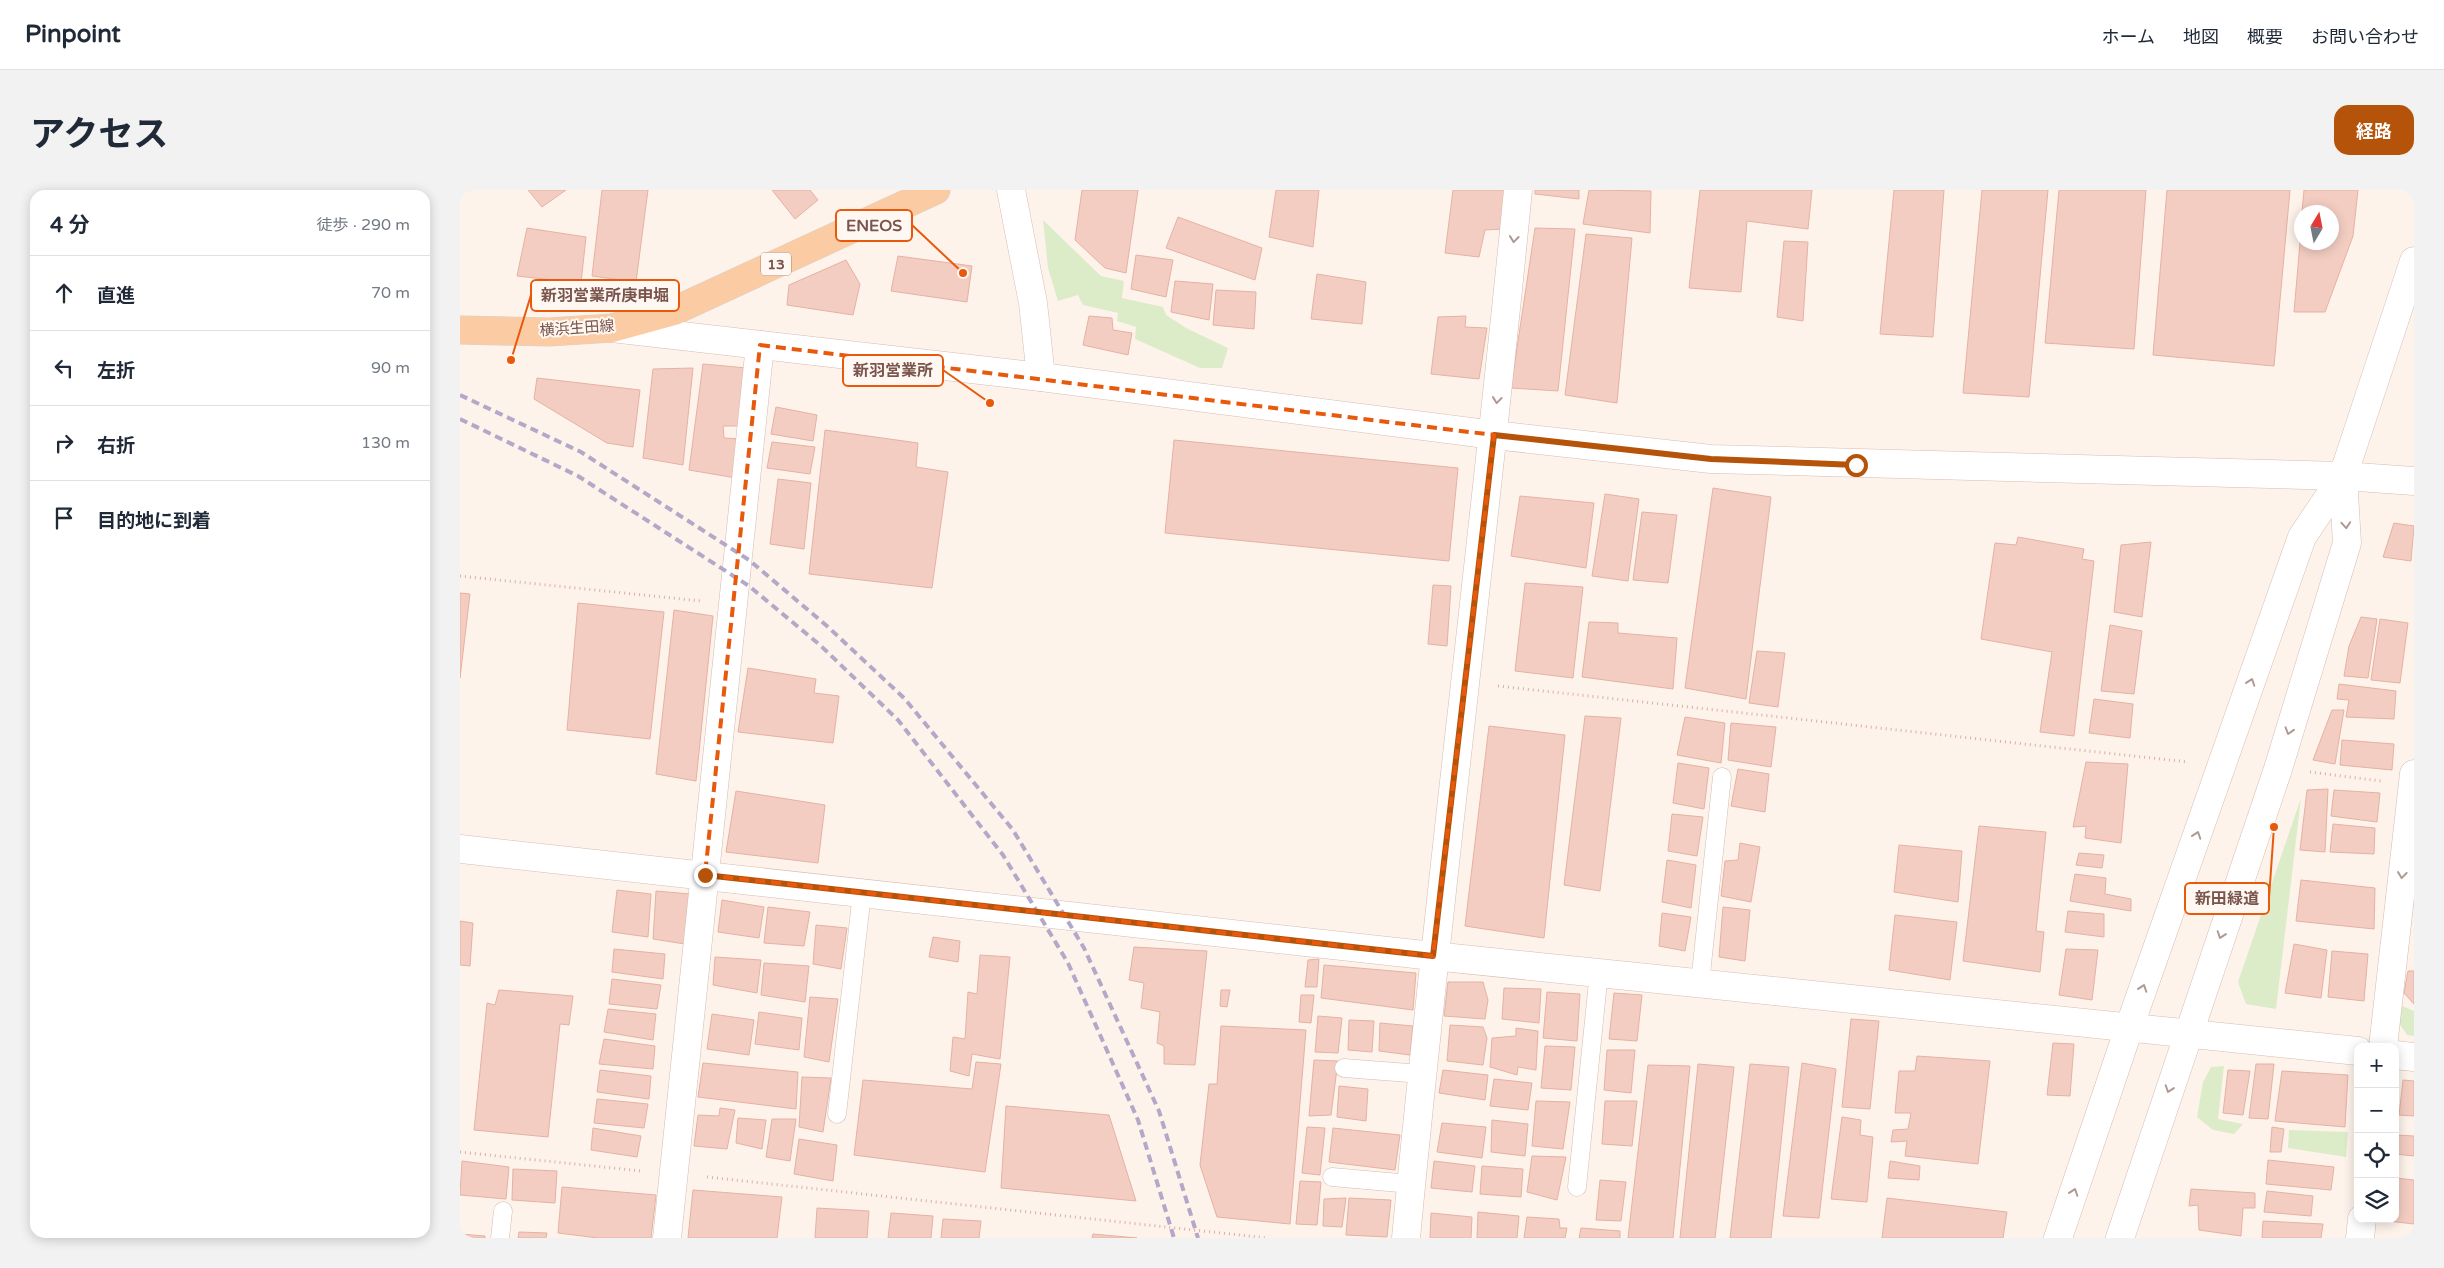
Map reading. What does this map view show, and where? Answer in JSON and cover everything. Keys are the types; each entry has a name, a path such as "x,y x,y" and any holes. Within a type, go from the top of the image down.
{"main road":[{"name":"横浜生田線","path":"460,330 549,332 612,328 674,311 936,190"}],"street":[{"path":"1011,190 1033,303 1041,378"},
{"path":"1406,1238 1433,956 1494,435 1518,190"},
{"path":"2058,1238 2128,1028 2302,537 2343,476 2414,261"},
{"path":"612,328 1041,378 1494,435 1711,459 2343,476 2414,481"},
{"path":"667,1238 760,346"},
{"path":"2122,1237 2188,1034 2278,769 2347,543 2343,476"},
{"path":"2382,1043 2413,779"},
{"path":"460,848 1433,956 2354,1051"},
{"path":"2399,1055 2414,1057"},
{"path":"2360,1238 2362,1223"}],"lane":[{"path":"1700,983 1722,776"},
{"path":"837,1114 862,893"},
{"path":"1577,1187 1599,972"},
{"path":"1344,1068 1422,1074"},
{"path":"1332,1177 1411,1184"},
{"path":"500,1238 503,1211"}],"path":[{"path":"460,576 733,604"},
{"path":"1465,682 2192,762"},
{"path":"2278,769 2413,779"},
{"path":"460,1152 1267,1238"}],"highlighted area":[{"path":"760,345 1494,435 1433,956 705,875"}],"green space":[{"path":"1043,220 1101,276 1124,281 1122,298 1163,307 1166,315 1186,328 1228,348 1222,368 1200,368 1135,339 1136,327 1117,321 1118,313 1083,305 1078,295 1058,301 1048,268"},
{"path":"2301,798 2276,1009 2246,1004 2238,982"},
{"path":"2400,1005 2414,1011 2414,1036 2407,1035 2398,1022"},
{"path":"2224,1066 2218,1119 2243,1124 2234,1134 2213,1130 2197,1117 2203,1082 2211,1067"},
{"path":"2289,1130 2348,1132 2346,1157 2288,1148"}],"building":[{"path":"528,190 566,190 542,207"},
{"path":"602,190 648,190 636,282 592,276"},
{"path":"772,190 810,190 818,200 795,219"},
{"path":"1082,190 1138,190 1126,273 1105,268 1075,240"},
{"path":"1276,190 1319,190 1313,247 1269,237"},
{"path":"1453,190 1506,190 1503,229 1485,230 1479,257 1445,253"},
{"path":"1535,190 1579,190 1579,199 1535,194"},
{"path":"1589,190 1651,191 1650,233 1583,224"},
{"path":"1700,190 1812,190 1808,229 1747,221 1741,292 1689,288"},
{"path":"1894,190 1944,190 1933,337 1880,334"},
{"path":"1982,190 2048,190 2029,397 1963,393"},
{"path":"2059,190 2146,190 2134,349 2045,343"},
{"path":"2167,190 2290,190 2274,366 2153,355"},
{"path":"2304,190 2358,190 2353,236 2325,312 2294,312 2299,250 2339,250 2339,205 2303,205"},
{"path":"1178,217 1262,248 1255,280 1166,248"},
{"path":"527,228 586,237 581,283 517,276"},
{"path":"1535,228 1575,229 1558,391 1511,388"},
{"path":"1586,234 1632,238 1617,403 1565,395"},
{"path":"1784,241 1808,242 1803,321 1777,317"},
{"path":"1136,255 1173,260 1166,297 1131,289"},
{"path":"898,256 972,266 967,302 891,291"},
{"path":"846,260 860,284 853,315 787,305 789,285"},
{"path":"1317,274 1366,282 1362,324 1311,319"},
{"path":"1175,281 1213,284 1209,320 1171,312"},
{"path":"1216,290 1256,292 1254,329 1213,325"},
{"path":"1089,316 1112,318 1113,330 1132,333 1128,355 1083,345"},
{"path":"1466,316 1465,327 1487,328 1479,379 1431,374 1438,317"},
{"path":"703,364 747,368 742,426 723,426 724,438 741,439 736,478 689,470"},
{"path":"693,368 683,465 643,458 653,369"},
{"path":"537,378 640,390 633,447 607,443 534,399"},
{"path":"776,407 817,415 813,441 771,434"},
{"path":"825,430 918,443 916,467 948,472 932,588 809,574"},
{"path":"1174,440 1458,468 1449,561 1165,533"},
{"path":"772,442 815,447 810,474 767,468"},
{"path":"778,479 811,483 804,549 770,544"},
{"path":"1713,488 1771,497 1746,699 1685,688"},
{"path":"1605,494 1639,499 1628,581 1592,576"},
{"path":"1520,496 1594,503 1586,568 1511,556"},
{"path":"1642,512 1677,515 1668,583 1633,580"},
{"path":"2394,523 2414,526 2411,561 2383,557"},
{"path":"2018,537 2084,549 2082,559 2094,561 2074,736 2040,732 2052,652 1981,639 1995,543 2016,545"},
{"path":"2151,542 2142,617 2114,612 2121,545"},
{"path":"1525,583 1583,587 1573,678 1515,671"},
{"path":"1433,585 1451,586 1447,646 1428,644"},
{"path":"460,593 470,594 460,678"},
{"path":"578,603 664,612 650,739 567,730"},
{"path":"674,610 713,616 696,781 656,774"},
{"path":"2361,617 2377,619 2368,678 2344,676 2349,646"},
{"path":"2380,619 2408,623 2400,683 2371,680"},
{"path":"1589,622 1618,623 1618,633 1677,638 1673,689 1582,677"},
{"path":"2110,625 2142,631 2134,694 2101,691"},
{"path":"1757,651 1785,653 1778,707 1749,703"},
{"path":"748,668 816,679 814,693 839,696 833,743 738,732"},
{"path":"2339,684 2396,691 2394,719 2346,717 2349,700 2337,699"},
{"path":"2094,699 2133,704 2130,738 2089,733"},
{"path":"2332,710 2344,710 2335,764 2313,760"},
{"path":"1585,716 1621,718 1600,891 1564,885"},
{"path":"1685,717 1725,723 1721,763 1677,755"},
{"path":"1731,723 1776,727 1771,767 1728,760"},
{"path":"1489,726 1565,735 1544,938 1465,926"},
{"path":"2342,740 2394,744 2392,770 2340,765"},
{"path":"2086,762 2128,764 2121,843 2085,838 2086,826 2073,827"},
{"path":"1678,763 1709,768 1704,809 1673,803"},
{"path":"1738,769 1769,774 1765,812 1731,806"},
{"path":"2328,789 2325,852 2300,850 2307,790"},
{"path":"2334,790 2380,793 2377,822 2331,816"},
{"path":"736,791 825,805 818,863 726,852"},
{"path":"1672,814 1703,817 1697,856 1668,851"},
{"path":"2333,824 2375,828 2374,854 2330,852"},
{"path":"1979,826 2046,832 2036,931 2044,932 2040,972 1963,961"},
{"path":"1740,843 1760,847 1751,902 1721,896 1725,861 1738,860"},
{"path":"1899,845 1962,851 1958,902 1894,892"},
{"path":"2079,853 2104,855 2102,868 2076,865"},
{"path":"1667,860 1696,865 1691,908 1662,902"},
{"path":"2075,874 2106,878 2105,894 2131,899 2131,911 2070,901"},
{"path":"2301,880 2375,888 2374,929 2296,921"},
{"path":"617,890 651,894 648,937 612,932"},
{"path":"656,891 690,894 685,944 653,939"},
{"path":"722,900 764,907 759,938 718,932"},
{"path":"768,907 810,912 804,946 764,943"},
{"path":"1723,907 1750,910 1745,961 1719,957"},
{"path":"2068,911 2104,914 2104,937 2065,932"},
{"path":"1662,913 1691,917 1685,951 1659,946"},
{"path":"1895,915 1957,922 1950,980 1889,970"},
{"path":"460,921 473,923 470,966 460,965"},
{"path":"816,925 847,928 841,969 813,964"},
{"path":"933,937 960,941 958,962 929,957"},
{"path":"2294,944 2327,950 2321,998 2285,993"},
{"path":"1134,947 1207,951 1195,1065 1164,1064 1164,1046 1157,1043 1160,1012 1141,1008 1144,983 1129,980"},
{"path":"614,949 665,954 663,979 612,972"},
{"path":"2066,949 2098,950 2092,1000 2059,995"},
{"path":"2332,951 2368,954 2364,1001 2328,997"},
{"path":"980,955 1010,957 1000,1059 972,1054 969,1076 950,1071 953,1037 965,1039 968,992 977,994"},
{"path":"715,957 761,960 757,993 713,985"},
{"path":"1319,959 1317,987 1305,987 1308,960"},
{"path":"764,963 809,966 805,1002 761,995"},
{"path":"1324,965 1416,973 1413,1010 1321,998"},
{"path":"2408,971 2414,971 2414,1004 2404,993"},
{"path":"612,979 661,985 657,1009 609,1004"},
{"path":"1448,982 1483,982 1488,1000 1485,1019 1444,1016"},
{"path":"1504,988 1541,989 1539,1023 1502,1019"},
{"path":"499,990 573,996 569,1025 560,1024 548,1137 474,1130 487,1003 495,1005"},
{"path":"1221,990 1230,990 1227,1007 1220,1006"},
{"path":"1547,992 1580,994 1577,1041 1543,1038"},
{"path":"1614,993 1642,995 1637,1041 1609,1039"},
{"path":"1301,995 1314,995 1311,1023 1299,1022"},
{"path":"810,997 838,999 829,1062 804,1057"},
{"path":"608,1009 656,1014 653,1040 604,1032"},
{"path":"759,1012 802,1018 799,1050 755,1044"},
{"path":"712,1014 754,1020 749,1055 707,1049"},
{"path":"1318,1016 1342,1018 1338,1053 1315,1052"},
{"path":"1851,1019 1879,1021 1870,1109 1842,1107"},
{"path":"1349,1020 1374,1021 1372,1052 1348,1050"},
{"path":"1380,1023 1413,1026 1410,1055 1379,1051"},
{"path":"1450,1025 1483,1027 1487,1038 1483,1065 1447,1061"},
{"path":"1221,1026 1306,1030 1290,1224 1217,1217 1200,1165 1209,1084 1217,1084"},
{"path":"1516,1028 1538,1031 1536,1070 1518,1067 1517,1075 1490,1067 1492,1038 1516,1036"},
{"path":"604,1039 655,1046 653,1069 599,1064"},
{"path":"2053,1043 2074,1044 2070,1096 2047,1095"},
{"path":"1545,1046 1575,1047 1571,1090 1541,1088"},
{"path":"1607,1050 1635,1050 1631,1093 1604,1090"},
{"path":"1917,1056 1990,1061 1978,1164 1905,1156 1907,1141 1891,1142 1893,1130 1908,1129 1911,1113 1895,1113 1899,1071 1915,1071"},
{"path":"1314,1060 1338,1061 1331,1115 1309,1116"},
{"path":"976,1062 1001,1064 985,1172 854,1155 863,1080 972,1089"},
{"path":"703,1063 798,1072 796,1109 698,1097"},
{"path":"1802,1063 1836,1069 1819,1218 1783,1216"},
{"path":"1698,1064 1734,1067 1715,1238 1680,1238"},
{"path":"1750,1064 1789,1067 1771,1238 1730,1238"},
{"path":"2256,1064 2274,1064 2268,1119 2249,1118"},
{"path":"1648,1065 1690,1066 1673,1238 1628,1238"},
{"path":"600,1070 651,1076 649,1099 597,1092"},
{"path":"1443,1070 1488,1075 1485,1100 1439,1093"},
{"path":"2228,1070 2250,1071 2243,1115 2223,1113"},
{"path":"2282,1071 2348,1075 2345,1127 2275,1121"},
{"path":"802,1077 831,1078 823,1132 799,1127"},
{"path":"1494,1079 1532,1083 1528,1110 1490,1106"},
{"path":"2403,1080 2414,1081 2414,1116 2399,1115"},
{"path":"1339,1086 1368,1089 1366,1121 1337,1117"},
{"path":"597,1099 648,1104 644,1128 594,1123"},
{"path":"1536,1101 1570,1102 1563,1149 1532,1146"},
{"path":"1605,1101 1637,1101 1632,1146 1602,1144"},
{"path":"1006,1106 1109,1115 1136,1201 1001,1188"},
{"path":"720,1108 735,1110 727,1149 694,1146 698,1115 719,1116"},
{"path":"1842,1117 1861,1120 1860,1135 1873,1137 1867,1202 1831,1199"},
{"path":"738,1118 766,1120 762,1149 736,1143"},
{"path":"772,1119 796,1119 790,1161 766,1157"},
{"path":"1492,1120 1528,1124 1525,1156 1491,1152"},
{"path":"1442,1123 1486,1127 1482,1158 1437,1152"},
{"path":"1307,1127 1325,1128 1320,1175 1302,1173"},
{"path":"2272,1127 2284,1129 2281,1152 2270,1152"},
{"path":"593,1128 641,1136 637,1157 591,1150"},
{"path":"1333,1128 1400,1135 1395,1170 1329,1162"},
{"path":"2399,1135 2414,1136 2414,1156 2399,1154"},
{"path":"799,1139 837,1145 833,1181 794,1174"},
{"path":"1532,1156 1566,1157 1557,1200 1527,1192"},
{"path":"2268,1160 2334,1167 2331,1190 2266,1184"},
{"path":"462,1161 509,1167 506,1199 460,1195"},
{"path":"1434,1161 1475,1166 1472,1192 1431,1188"},
{"path":"1890,1161 1920,1166 1919,1180 1888,1178"},
{"path":"1482,1166 1523,1169 1521,1197 1480,1194"},
{"path":"513,1169 557,1171 555,1203 512,1200"},
{"path":"2399,1178 2414,1180 2414,1224 2399,1222"},
{"path":"1600,1180 1626,1182 1621,1221 1596,1220"},
{"path":"1300,1181 1321,1182 1317,1225 1296,1224"},
{"path":"562,1187 656,1195 651,1238 598,1238 558,1233"},
{"path":"2191,1189 2255,1193 2255,1208 2243,1208 2241,1236 2199,1230 2198,1205 2189,1206"},
{"path":"693,1190 782,1197 777,1238 688,1238"},
{"path":"2267,1191 2313,1196 2311,1216 2264,1212"},
{"path":"1346,1198 1342,1227 1323,1226 1324,1199"},
{"path":"1349,1198 1391,1200 1387,1237 1346,1235"},
{"path":"1887,1198 2007,1212 2003,1238 1882,1238"},
{"path":"817,1208 869,1211 867,1238 815,1238"},
{"path":"1478,1212 1519,1216 1517,1238 1477,1238"},
{"path":"891,1213 933,1216 931,1238 888,1238"},
{"path":"1431,1213 1472,1217 1471,1238 1430,1238"},
{"path":"1527,1217 1559,1219 1560,1228 1567,1228 1565,1238 1524,1238"},
{"path":"943,1219 981,1221 979,1238 941,1238"},
{"path":"2263,1221 2323,1224 2321,1238 2262,1238"},
{"path":"1581,1228 1620,1231 1620,1238 1579,1238"},
{"path":"519,1232 547,1233 546,1238 518,1238"},
{"path":"460,1234 485,1236 485,1238 460,1238"},
{"path":"1093,1234 1137,1238 1092,1238"}],"railway":[{"path":"460,395 581,452 749,560 827,626 904,698 1013,830 1084,948 1159,1111 1198,1238"},
{"path":"460,419 578,476 749,586 820,645 898,720 1003,855 1068,963 1138,1120 1174,1238"}],"place":[{"name":"ENEOS","path":"963,273"},
{"name":"新羽営業所庚申堀","path":"511,360"},
{"name":"新羽営業所","path":"990,403"},
{"name":"新田緑道","path":"2274,827"}],"route":[{"path":"705,875 1433,956 1494,435 1711,459 1856,465"}]}
